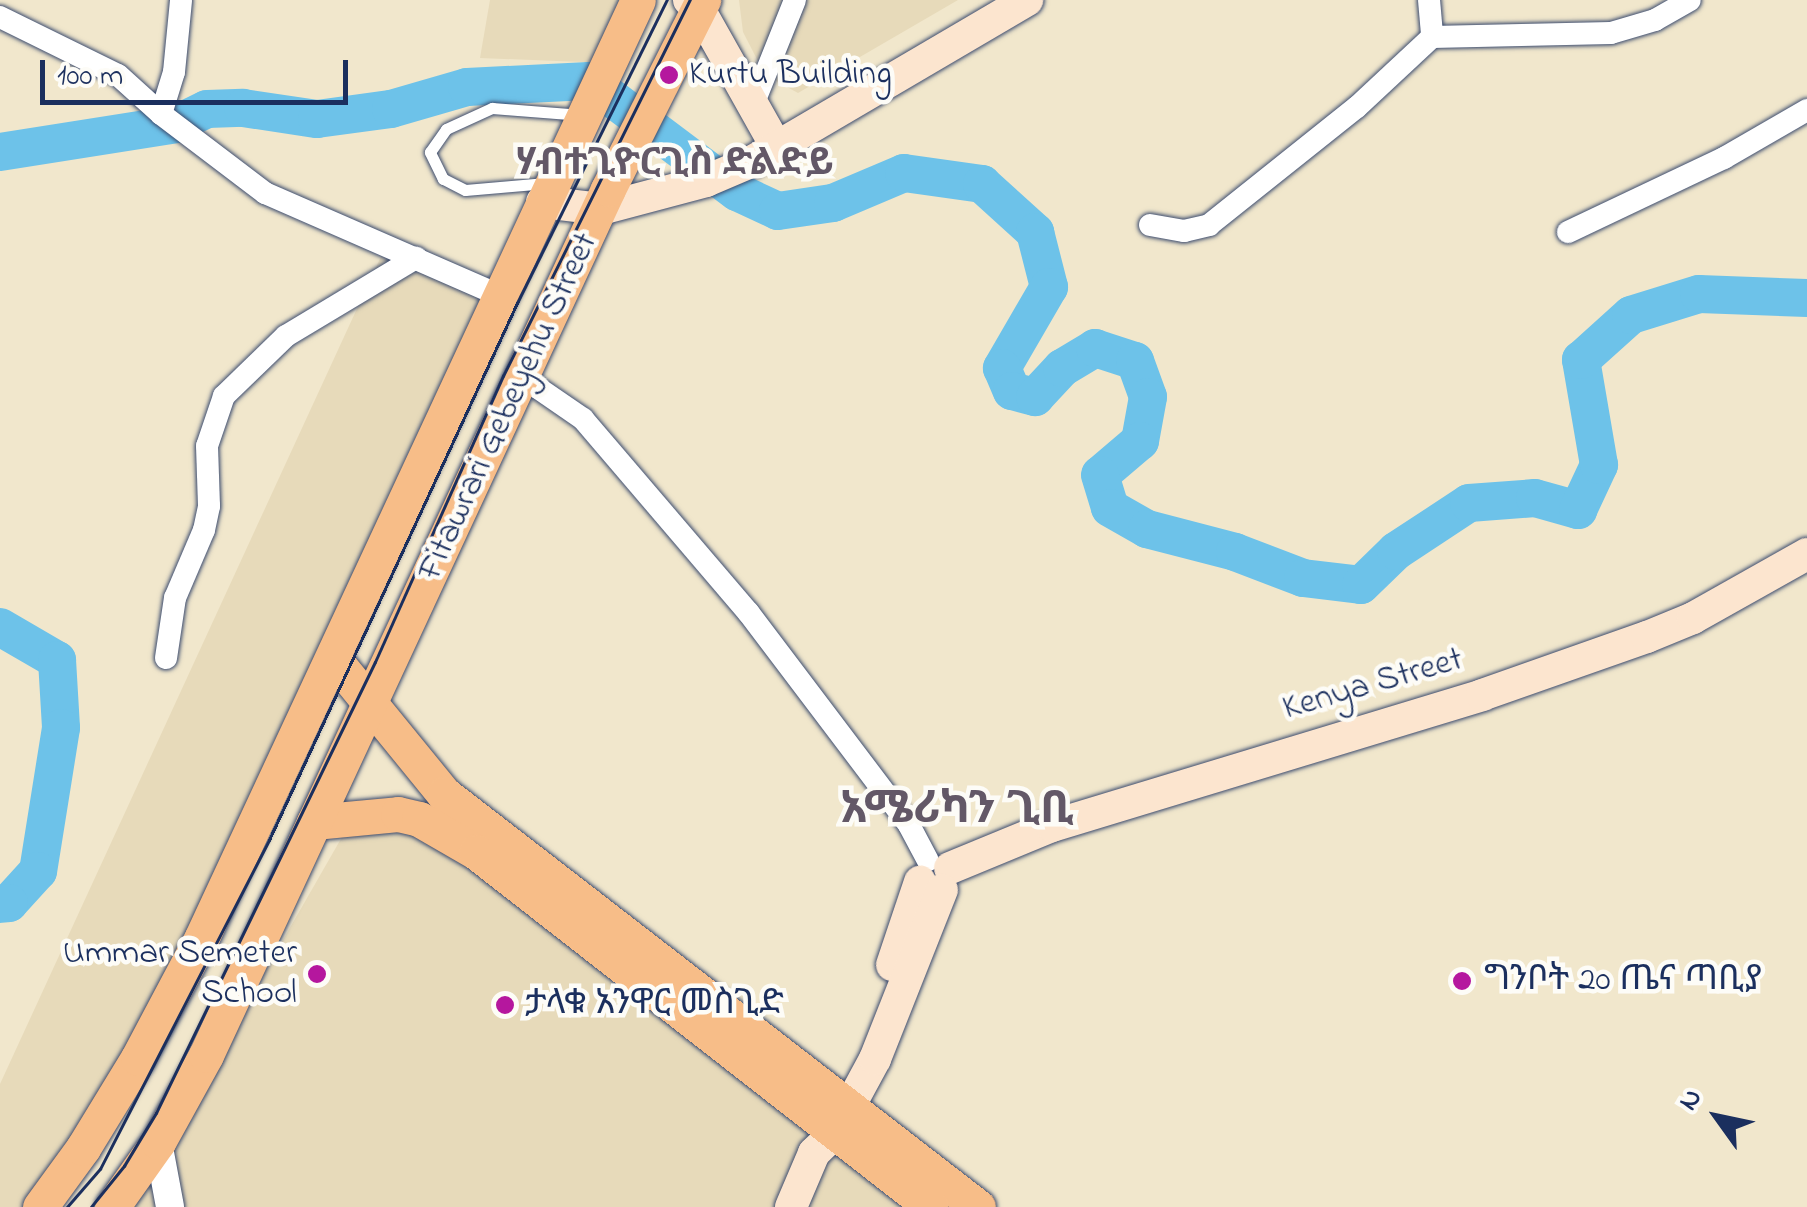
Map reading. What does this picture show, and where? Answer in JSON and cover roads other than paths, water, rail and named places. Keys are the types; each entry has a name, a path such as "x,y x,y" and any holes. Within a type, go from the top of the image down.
{"main road":[{"name":"Fitawrari Gebeyehu Street","path":"40,1207 83,1148 168,1004 638,0"},
{"path":"546,192 601,209 706,181 765,154 1026,0"},
{"name":"Fitawrari Gebeyehu Street","path":"112,1207 158,1142 206,1055 697,3"},
{"path":"697,3 753,105 765,154"},
{"name":"Kenya Street","path":"935,875 1052,826 1482,695 1647,638 1694,618 1807,554"},
{"path":"367,582 420,599"},
{"path":"333,658 444,794 932,1207"},
{"path":"314,822 398,814 419,819 476,852 832,1122 978,1207"},
{"path":"791,1207 832,1122 935,875"}],"street":[{"path":"161,114 174,72 181,0"},
{"path":"753,105 784,37 795,0"},
{"path":"1429,0 1432,37"},
{"path":"1150,224 1184,231 1209,225 1342,120 1432,37 1611,33 1655,20 1690,0"},
{"path":"0,17 118,75 161,114 265,193 498,295"},
{"path":"1568,232 1724,158 1807,110"},
{"path":"166,658 175,598 204,530 209,506 208,446 224,396 286,336 416,258"},
{"path":"522,377 583,419 748,612 909,825 935,875"},
{"path":"158,1142 170,1207"}],"lane":[{"path":"546,192 465,190 443,179 430,152 446,129 492,108 584,110"}],"waterway":[{"path":"0,152 176,124 207,109 243,108 317,119 391,109 467,87 589,81 737,192 778,211 833,203 904,173 982,184 1035,232 1049,287 1002,368 1012,391 1035,397 1062,368 1095,348 1135,361 1148,397 1140,441 1100,475 1110,508 1147,529 1235,552 1303,578 1361,585 1396,551 1469,503 1535,498 1578,510 1599,465 1581,360 1631,315 1699,294 1807,298"},
{"path":"0,627 57,660 61,728 38,871 9,903 0,904"}],"tram line":[{"path":"67,1207 100,1169 269,840 517,303 667,0"},
{"path":"91,1207 124,1166 156,1113 375,662 503,376 690,0"}],"place":[{"name":"Kurtu Building","path":"669,75"},
{"name":"Ummar Semeter School","path":"317,974"},
{"name":"ግንቦት 20 ጤና ጣቢያ","path":"1462,981"},
{"name":"ታላቁ አንዋር መስጊድ","path":"505,1005"}],"district":[{"name":"ሃብተጊዮርጊስ ድልድይ","path":"675,166"},
{"name":"አሜሪካን ጊቢ","path":"957,812"}]}
